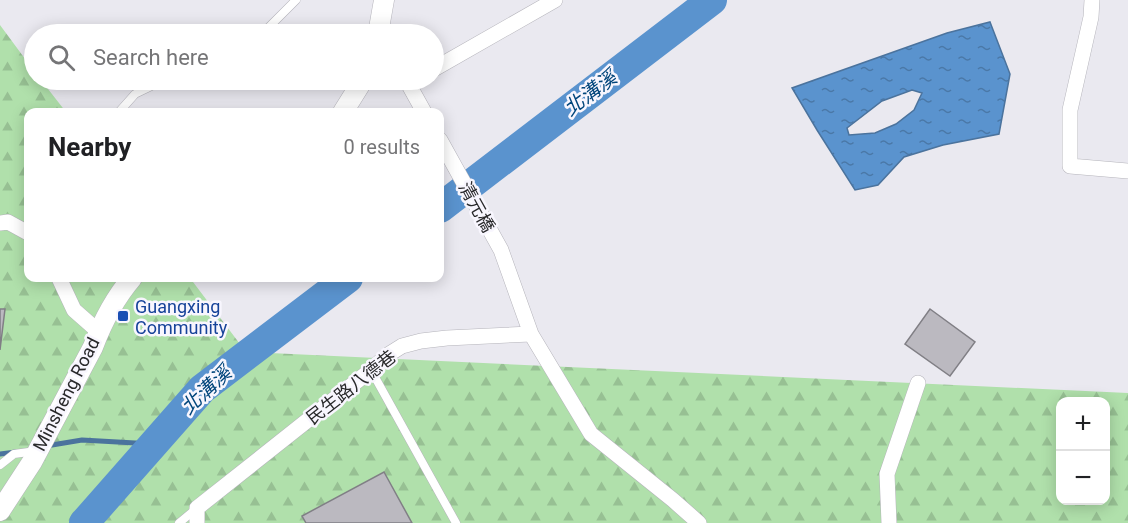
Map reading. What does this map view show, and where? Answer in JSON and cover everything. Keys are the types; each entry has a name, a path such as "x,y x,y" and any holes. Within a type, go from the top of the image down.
{"street":[{"path":"380,24 384,0"},
{"path":"444,63 555,0"},
{"path":"1092,0 1091,16 1070,110 1070,166 1128,171"},
{"path":"346,108 357,90"},
{"path":"412,90 422,108"},
{"name":"清元橋","path":"444,147 501,250 531,334"},
{"path":"3,219 24,231"},
{"path":"61,282 74,310 99,332"},
{"name":"Minsheng Road","path":"0,510 32,462 99,332 128,282"},
{"path":"531,334 591,434 699,523"},
{"name":"民生路八德巷","path":"197,515 386,356 402,346 421,340 531,334"},
{"path":"889,523 887,474 918,383"}],"lane":[{"path":"272,24 297,0"},
{"path":"123,108 135,94 143,90"},
{"path":"372,370 456,523"},
{"path":"0,465 14,454 41,445"},
{"name":"民生路八德巷","path":"179,523 197,515"}],"green space":[{"path":"0,25 24,57 24,90 49,90 63,108 24,108 24,282 193,282 246,352 1128,393 1128,523 0,523"}],"water":[{"path":"990,22 1010,74 999,134 943,145 904,157 878,185 855,190 792,88 947,33","holes":["912,90 922,93 914,110 896,124 875,133 849,135 847,128 882,101"]}],"building":[{"path":"0,309 5,309 0,350"},
{"path":"930,309 975,342 950,376 905,344"},
{"path":"384,472 412,523 306,523 302,516"}],"waterway":[{"name":"北溝溪","path":"444,205 712,0"},
{"name":"北溝溪","path":"84,523 202,389 343,282"},
{"path":"46,446 82,440 153,444"},
{"path":"0,454 16,452"}],"place":[{"name":"Guangxing Community","path":"123,316"}]}
